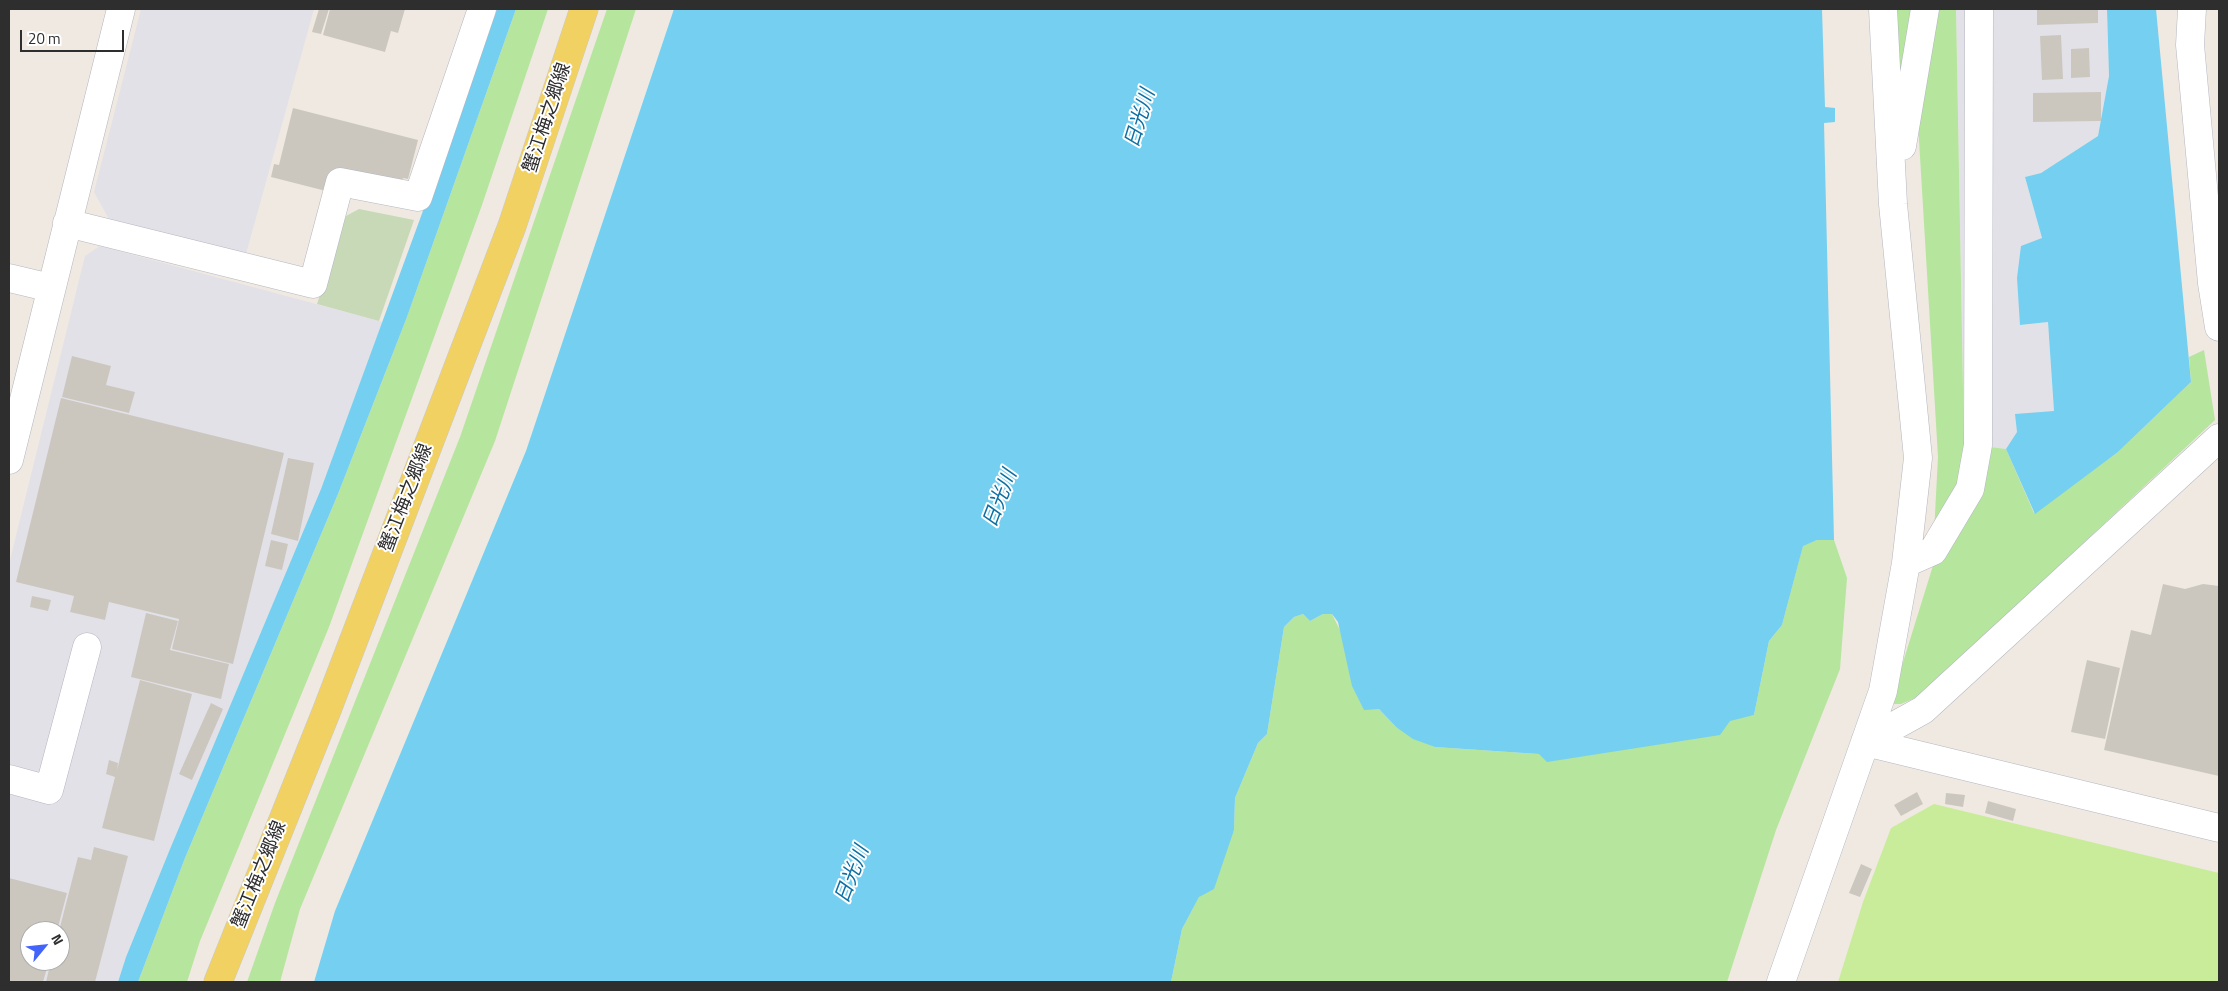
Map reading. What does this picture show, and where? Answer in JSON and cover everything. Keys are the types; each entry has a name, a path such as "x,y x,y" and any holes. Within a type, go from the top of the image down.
{"main road":[{"name":"蟹江梅之郷線","path":"218,982 327,710 512,226 584,9"}],"street":[{"path":"9,460 50,288 121,9"},
{"path":"67,223 313,284 340,182 418,197 482,9"},
{"path":"1781,982 1883,691 1906,563 1918,458 1893,204 1883,9"},
{"path":"1893,204 1924,9"},
{"path":"1906,563 1932,551 1970,489 1978,446 1979,9"},
{"path":"2192,9 2190,45 2212,283 2219,327"},
{"path":"9,278 50,288"},
{"path":"1865,742 1923,710 2219,438"},
{"path":"9,779 49,790 86,647"},
{"path":"1865,742 2219,828"}],"shaded area":[{"path":"141,9 314,9 246,254 110,221 94,192"},
{"path":"1956,9 2107,9 2109,76 2098,136 2041,173 2025,177 2042,238 2020,325 2048,322 2054,411 2017,432 2006,449 1964,444"},
{"path":"100,246 383,322 321,489 170,849 126,957 118,982 9,982 9,564 85,256"}],"green space":[{"path":"516,9 548,9 482,205 329,627 200,941 187,982 138,982 185,858 338,494 407,317"},
{"path":"607,9 636,9 495,441 300,909 280,982 247,982 275,903 460,437"},
{"path":"1892,9 1914,9 1901,99"},
{"path":"1934,9 1956,9 1964,444 1963,480 1934,533 1938,457 1918,123"},
{"path":"359,209 414,220 379,321 317,304 346,216"},
{"path":"2204,350 2215,420 1920,696 1901,704 1890,704 1936,556 1990,447 2006,449 2034,513 2118,452 2191,382 2189,357"},
{"path":"1817,540 1834,540 1847,578 1840,669 1776,830 1727,982 1171,982 1182,929 1234,830 1235,798 1258,743 1267,734 1284,627 1294,617 1303,614 1310,621 1323,614 1332,614 1379,709 1396,727 1435,747 1539,754 1754,715 1769,641 1782,625 1803,545"},
{"path":"1934,804 2219,873 2219,982 1838,982 1863,902 1891,828"}],"water":[{"path":"497,9 516,9 407,317 338,494 185,858 138,982 118,982 126,957 170,849 321,489"},
{"name":"日光川","path":"674,9 1822,9 1825,107 1835,108 1835,122 1824,123 1834,540 1817,540 1803,546 1782,625 1769,641 1754,715 1730,721 1720,735 1547,762 1539,754 1435,747 1413,739 1396,727 1379,709 1364,710 1352,686 1338,622 1332,614 1323,614 1310,621 1303,614 1294,617 1284,627 1267,734 1258,743 1235,798 1234,830 1214,889 1199,897 1182,929 1171,982 314,982 335,911 526,451"},
{"path":"2107,9 2156,9 2191,382 2118,452 2035,514 2006,449 2017,432 2015,414 2054,411 2048,322 2020,325 2017,278 2021,246 2042,238 2025,177 2041,173 2098,136 2109,76"}],"building":[{"path":"319,9 329,9 321,34 312,32"},
{"path":"330,9 405,9 398,33 391,31 385,52 323,35"},
{"path":"2037,9 2098,9 2098,23 2037,25"},
{"path":"2061,35 2063,79 2042,80 2040,36"},
{"path":"2089,48 2090,77 2071,78 2071,49"},
{"path":"2101,92 2101,121 2033,122 2033,93"},
{"path":"293,108 418,140 408,179 403,178 401,185 326,191 271,177 274,164 279,165"},
{"path":"72,356 111,366 106,385 135,392 129,413 62,397"},
{"path":"61,398 284,453 233,664 172,649 179,619 109,602 105,620 70,612 74,596 16,582"},
{"path":"288,458 314,463 298,541 271,534"},
{"path":"271,540 288,544 282,570 265,566"},
{"path":"2163,584 2185,589 2203,584 2219,586 2219,776 2104,750 2131,630 2151,635"},
{"path":"32,596 51,600 48,611 30,607"},
{"path":"146,613 178,621 170,650 229,664 221,699 131,677"},
{"path":"2087,660 2120,668 2105,739 2071,732"},
{"path":"140,680 192,694 154,841 102,828 115,777 106,774 109,760 118,763 117,770"},
{"path":"211,703 223,709 192,780 179,774"},
{"path":"1917,792 1923,804 1901,816 1894,805"},
{"path":"1946,793 1965,795 1963,807 1945,804"},
{"path":"1988,801 2016,809 2013,821 1985,813"},
{"path":"94,847 128,856 95,982 46,982 49,971 70,971 70,921 62,921 78,857 91,860"},
{"path":"1861,864 1872,869 1860,897 1849,893"},
{"path":"9,878 67,893 60,921 20,921 20,971 46,971 43,982 9,982"}]}
